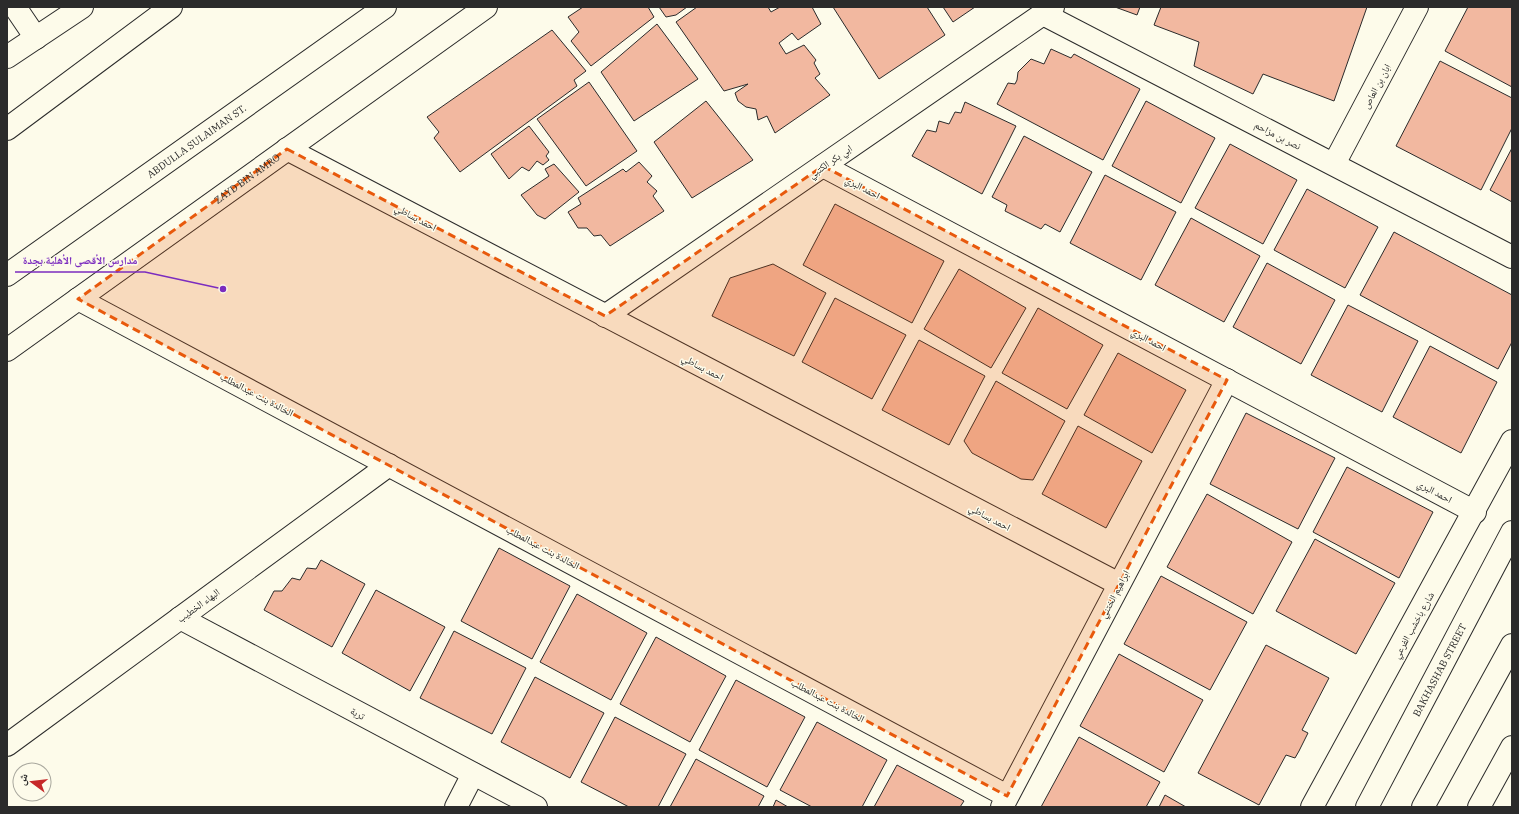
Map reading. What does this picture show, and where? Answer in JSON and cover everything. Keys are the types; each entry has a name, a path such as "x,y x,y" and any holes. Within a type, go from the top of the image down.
{"street":[{"path":"15,7 36,38"},
{"path":"7,57 82,7"},
{"path":"7,129 172,7"},
{"name":"ABDULLA SULAIMAN ST.","path":"7,275 385,7"},
{"name":"ZAYD BIN AMRO","path":"7,350 486,7"},
{"name":"ابان بن العاص","path":"1334,164 1417,7"},
{"name":"نصر بن مزاحم","path":"1048,10 1334,164 1512,256"},
{"name":"ابي بكر الكتبي","path":"606,316 1048,10"},
{"name":"احمد بساطي","path":"287,149 1120,584"},
{"name":"احمد البري","path":"823,166 1475,512"},
{"name":"الخالدة بنت عبدالمطلب","path":"78,299 389,465 1004,802"},
{"name":"ابراهيم الختني","path":"1004,802 1227,380"},
{"name":"شارع باخشب الفرعي","path":"1312,807 1512,442"},
{"name":"البهاء الخطيب","path":"7,745 389,465"},
{"name":"BAKHASHAB STREET","path":"1367,807 1512,532"},
{"name":"تربة","path":"180,618 536,807"},
{"path":"1423,807 1512,645"},
{"path":"1479,807 1512,747"},
{"path":"456,807 473,774"}],"highlighted area":[{"path":"287,149 605,316 823,166 1227,380 1007,796 78,299"}],"building":[{"path":"583,7 648,7 654,17 591,66 571,41 579,32 568,17"},
{"path":"659,7 687,7 676,15 666,17"},
{"path":"697,7 768,7 771,12 780,7 812,7 821,24 798,40 792,33 779,43 786,54 804,45 816,60 814,63 820,74 815,78 830,95 775,133 767,116 758,120 756,109 746,107 738,101 735,93 748,84 724,91 676,22"},
{"path":"833,7 927,7 945,35 879,79"},
{"path":"943,7 975,7 953,22"},
{"path":"1115,7 1140,7 1137,15"},
{"path":"1161,7 1367,7 1334,101 1263,74 1253,94 1194,66 1199,42 1154,25"},
{"path":"1468,7 1512,7 1512,87 1445,51"},
{"path":"657,24 698,79 634,121 601,72"},
{"path":"552,30 586,71 574,80 577,86 460,172 434,138 439,132 427,117"},
{"path":"1051,49 1071,58 1074,54 1140,89 1103,160 997,104 1008,83 1015,84 1018,72 1031,59 1044,64"},
{"path":"1440,61 1512,98 1512,128 1481,190 1396,146"},
{"path":"589,82 637,151 586,186 537,119"},
{"path":"706,101 753,160 692,198 654,142"},
{"path":"1146,101 1215,138 1181,203 1112,166"},
{"path":"965,102 1016,126 982,194 912,156 927,130 936,132 939,121 949,124 955,112 961,113"},
{"path":"529,126 549,152 546,156 549,160 543,165 537,161 529,171 522,167 509,179 491,154"},
{"path":"1024,136 1092,172 1060,232 1045,224 1041,229 1005,211 1007,205 992,197"},
{"path":"1230,144 1297,180 1263,244 1195,208"},
{"path":"1512,148 1512,202 1490,190"},
{"path":"639,162 652,176 647,182 657,191 653,196 664,211 610,246 601,235 594,236 587,228 578,228 568,212 581,204 578,198 623,169 626,172"},
{"path":"554,164 579,192 545,219 537,215 521,195 549,176 545,169"},
{"path":"1105,175 1176,212 1141,280 1070,243"},
{"path":"1307,189 1378,227 1345,288 1274,250"},
{"path":"835,204 944,261 912,323 803,265"},
{"path":"1191,218 1260,256 1224,322 1155,285"},
{"path":"1394,232 1512,295 1512,342 1498,369 1360,295"},
{"path":"1267,263 1335,300 1301,364 1233,327"},
{"path":"773,264 826,293 794,356 712,316 730,278"},
{"path":"959,269 1026,308 991,368 924,329"},
{"path":"835,298 906,335 872,399 802,362"},
{"path":"1348,305 1418,341 1382,412 1311,375"},
{"path":"1038,308 1103,345 1067,409 1002,373"},
{"path":"919,340 985,376 949,445 882,410"},
{"path":"1430,346 1497,382 1461,453 1393,417"},
{"path":"1118,353 1186,390 1152,453 1084,415"},
{"path":"996,381 1065,421 1033,480 1021,479 972,453 964,441"},
{"path":"1246,413 1335,458 1298,529 1210,484"},
{"path":"1078,426 1142,461 1106,528 1042,494"},
{"path":"1347,467 1433,512 1399,578 1313,532"},
{"path":"1207,494 1292,542 1253,614 1167,567"},
{"path":"1315,539 1395,583 1356,654 1276,611"},
{"path":"499,548 570,586 532,659 461,621"},
{"path":"321,560 365,584 332,647 264,610 274,591 282,591 292,578 300,580 307,568 316,569"},
{"path":"1161,576 1247,622 1210,690 1124,644"},
{"path":"376,590 445,627 410,691 342,653"},
{"path":"577,594 647,633 611,700 540,662"},
{"path":"454,631 526,668 492,734 420,698"},
{"path":"656,637 726,676 690,742 620,704"},
{"path":"1266,645 1329,678 1302,730 1308,733 1299,751 1295,758 1286,755 1259,805 1198,773"},
{"path":"1119,654 1203,700 1164,772 1080,726"},
{"path":"535,677 604,713 570,778 501,742"},
{"path":"736,680 805,717 767,787 699,750"},
{"path":"615,717 686,754 658,807 629,807 581,782"},
{"path":"817,722 887,760 862,807 812,807 780,790"},
{"path":"1079,737 1160,782 1146,807 1041,807"},
{"path":"696,759 764,796 758,807 670,807"},
{"path":"897,765 964,801 960,807 874,807"},
{"path":"1165,795 1186,807 1159,807"},
{"path":"776,800 788,807 773,807"}],"place":[{"name":"مدارس الأقصى الأهلية بجدة","path":"223,289"}]}
